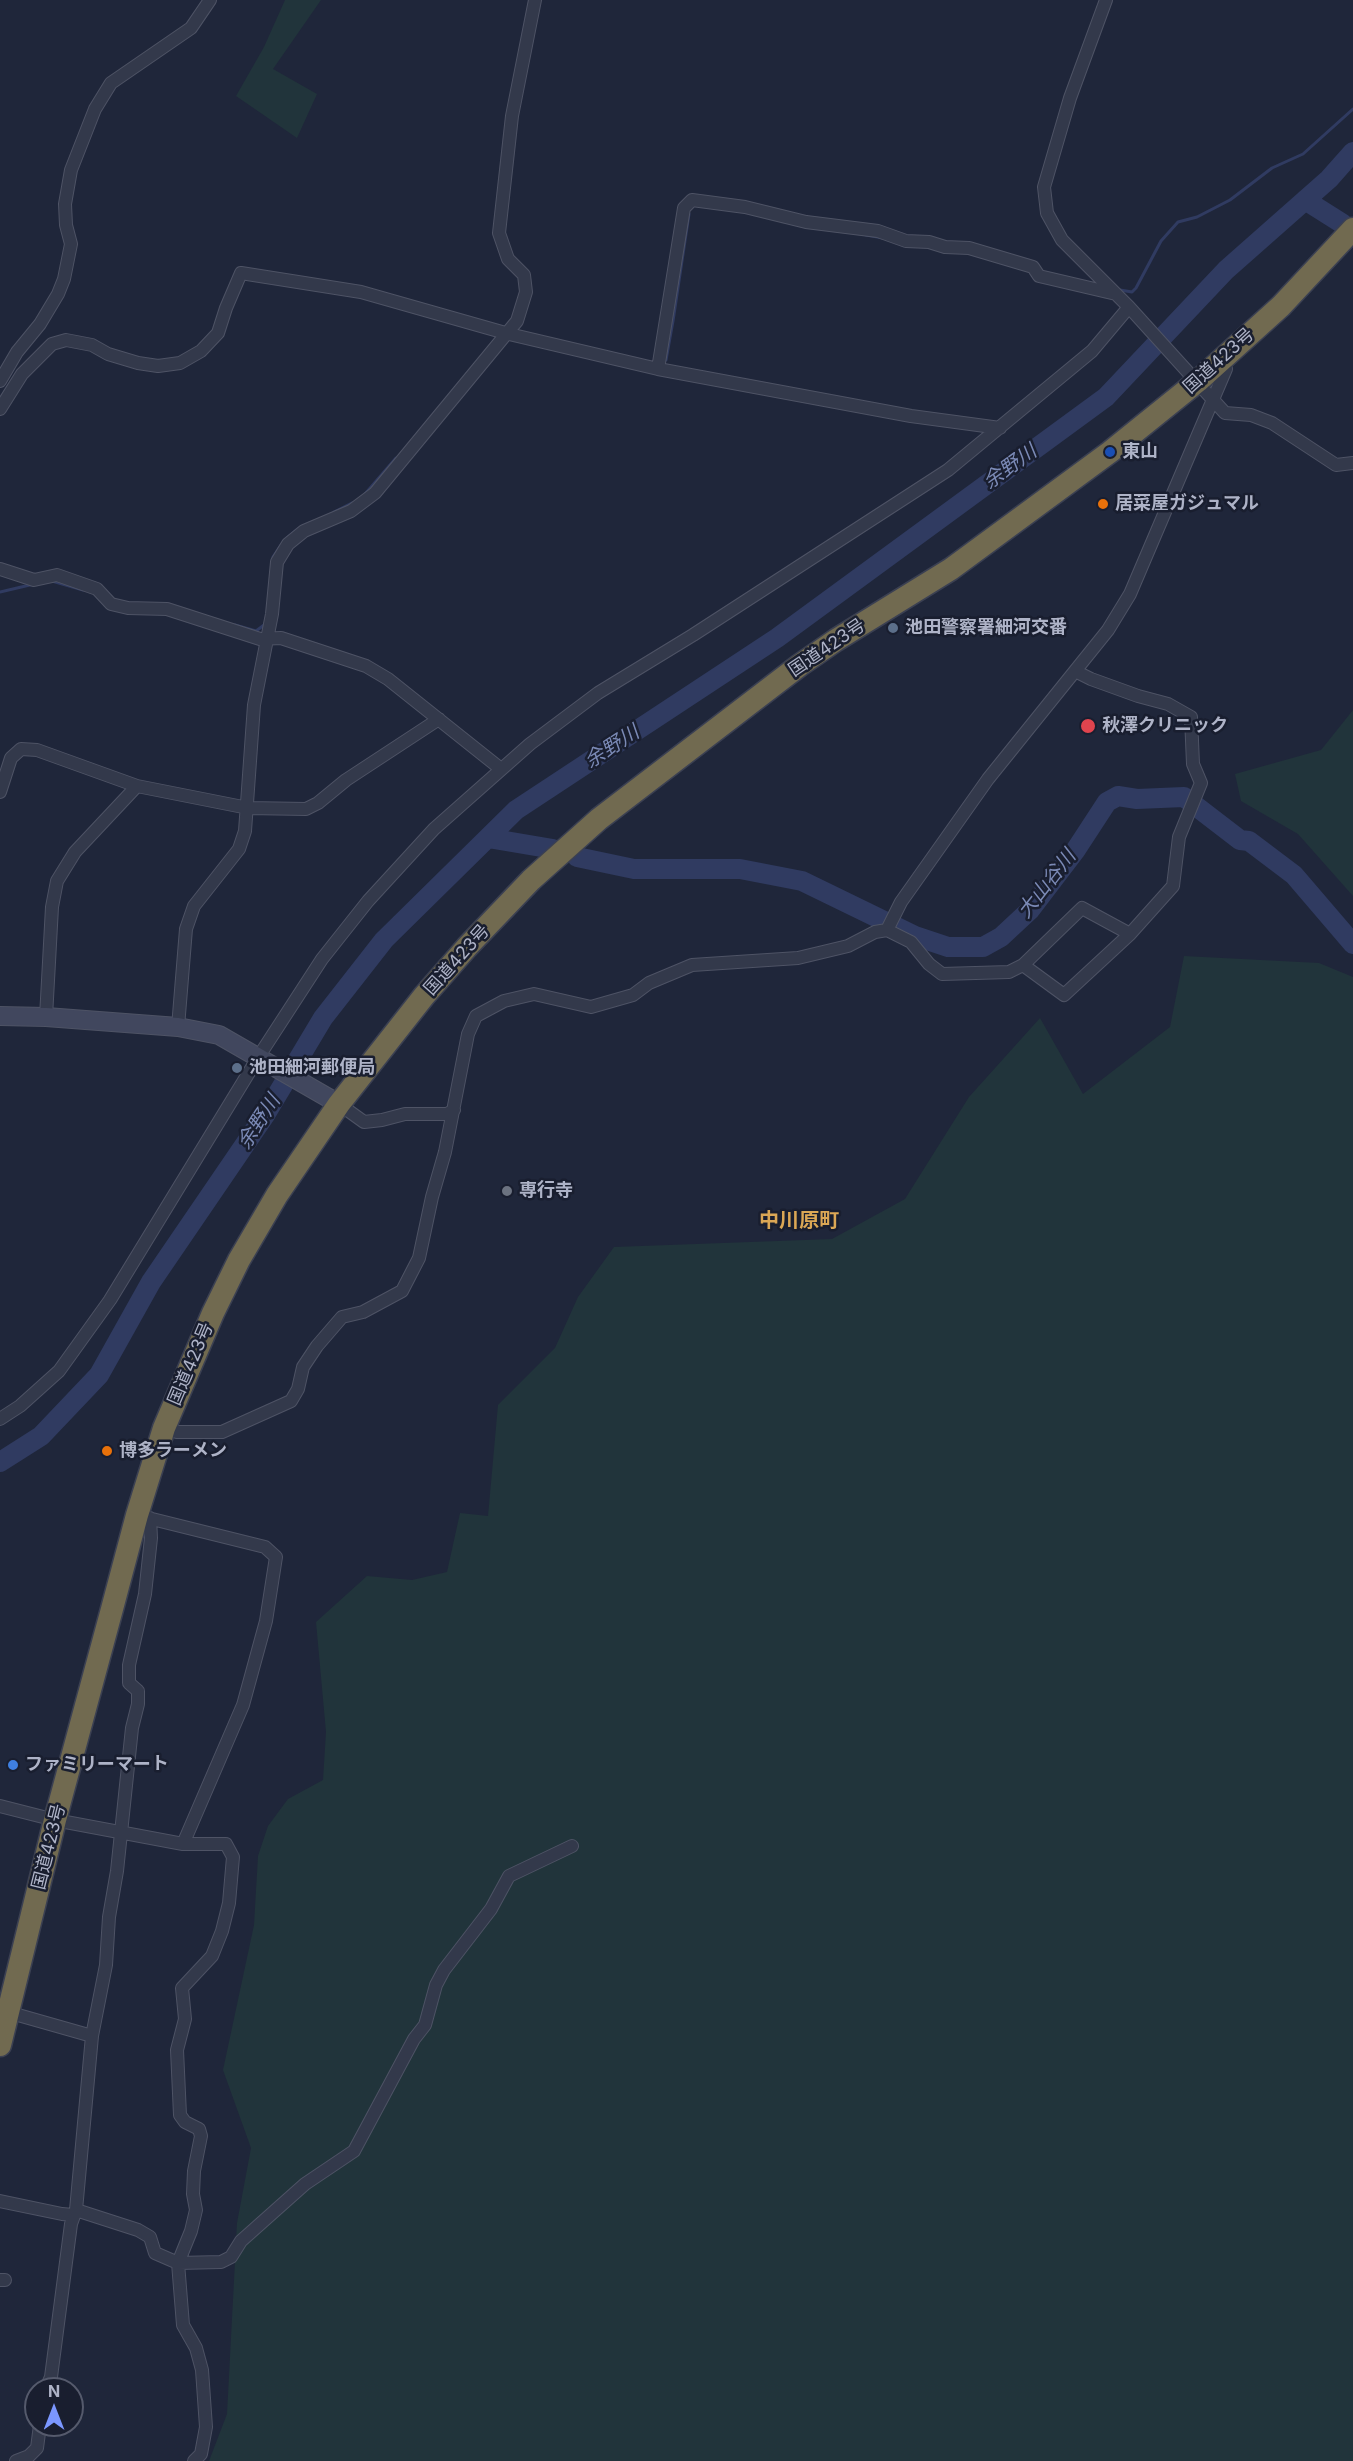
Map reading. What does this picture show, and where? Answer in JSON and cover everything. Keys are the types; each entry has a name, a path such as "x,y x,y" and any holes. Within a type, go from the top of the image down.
{"highway":[{"name":"国道423号","path":"0,2045 2,2014 55,1820 144,1516 164,1428 213,1313 239,1260 332,1100 467,947 531,880 599,819 836,639 951,569 1110,452 1198,381 1281,306 1350,238"}],"street":[{"path":"0,381 17,352 40,324 64,279 71,244 66,225 65,204 71,170 94,109 111,83 191,28 210,0"},
{"path":"178,1027 186,929 194,906 239,849 245,831 254,705 268,638 277,562 288,544 304,531 351,511 375,493 509,334 517,321 526,292 524,275 508,259 499,233 512,116 535,0"},
{"path":"1106,0 1070,98 1044,187 1047,213 1062,240 1132,310 1225,413 1251,415 1272,423 1335,465 1353,463"},
{"path":"658,369 684,208 692,200 745,207 806,222 878,231 906,241 969,248 1033,267 1039,276 1116,294"},
{"path":"0,409 22,374 52,344 66,340 92,345 108,354 138,363 158,366 180,363 201,351 218,333 241,273 361,292 509,334 658,369 911,416 1000,428"},
{"path":"0,1419 20,1406 59,1371 111,1300 322,959 368,901 434,829 501,769 598,693 693,635 948,470 1092,351 1132,310"},
{"path":"887,930 902,902 988,779 1108,630 1130,594 1214,400 1226,369 1222,358"},
{"path":"0,569 34,580 57,575 97,589 111,604 128,608 167,609 260,639 280,638 366,666 440,719 501,769"},
{"path":"1023,966 1064,995 1130,934 1173,886 1179,837 1201,783 1193,764 1191,717 1168,704 1119,690 1076,671"},
{"path":"0,792 11,758 21,749 37,750 137,786 248,808 306,808 318,804 346,780 440,719"},
{"path":"46,1017 52,907 57,881 75,852 137,786"},
{"path":"164,1428 177,1432 222,1432 291,1401 298,1389 303,1367 317,1346 342,1317 363,1312 402,1292 419,1258 454,1110 468,1034 476,1016 504,1001 534,994 591,1007 633,995 649,983 692,965 798,958 848,946 875,932 887,930 911,942 929,964 942,974 1008,972 1023,966 1082,908 1130,934"},
{"path":"0,1016 46,1017 178,1027 219,1035 332,1100 364,1122 405,1114 447,1114 454,1110"},
{"path":"51,2377 74,2212 92,2036 106,1965 132,1728 138,1704 138,1691 129,1683 129,1665 145,1594 151,1538 144,1516"},
{"path":"144,1516 265,1546 276,1557 266,1621 243,1705 183,1844"},
{"path":"0,1806 55,1820 183,1844 226,1844 233,1857 229,1903 222,1931 212,1956 182,1988 185,2019 177,2050 180,2115 185,2122 199,2128 201,2136 194,2171 193,2194 196,2210 191,2231 178,2263 183,2325 196,2348 202,2370 206,2427 201,2454 194,2461"},
{"path":"0,2201 62,2214 74,2212 138,2230 150,2237 155,2253 178,2263 221,2262 231,2257 241,2241 305,2184 354,2151 414,2039 425,2025 436,1985 444,1970 491,1908 509,1876 572,1846"},
{"path":"2,2014 92,2036"},
{"path":"16,2461 29,2456 37,2448 38,2437"}],"shaded area":[{"path":"285,0 321,0 273,69 317,94 297,138 236,96 264,47"},
{"path":"1353,710 1353,896 1298,834 1241,801 1235,774 1321,750"},
{"path":"1184,956 1319,963 1353,977 1353,2461 209,2461 227,2414 237,2223 251,2148 223,2070 254,1925 258,1856 268,1826 288,1799 323,1780 326,1732 316,1622 367,1576 412,1580 447,1572 460,1513 488,1516 498,1405 555,1348 578,1297 614,1247 832,1239 905,1199 969,1097 1040,1018 1083,1094 1170,1027"}],"waterway":[{"path":"1120,290 1132,292 1136,288 1161,241 1178,222 1197,217 1230,200 1272,168 1303,154 1353,109"},
{"name":"余野川","path":"0,1462 41,1436 99,1375 151,1282 265,1115 323,1018 384,940 516,810 777,638 1106,397 1226,270 1329,179 1353,152"},
{"path":"1305,200 1343,224"},
{"path":"662,360 666,360 689,214"},
{"path":"866,235 883,238"},
{"path":"365,494 396,458"},
{"path":"334,512 352,503"},
{"path":"287,538 298,529"},
{"path":"273,557 281,545"},
{"path":"52,581 83,590"},
{"path":"0,592 34,584"},
{"path":"235,625 256,631 264,625"},
{"name":"大山谷川","path":"577,857 634,869 740,869 802,881 915,936 948,947 983,947 1001,937 1030,910 1075,851 1107,802 1118,796 1137,799 1184,797 1240,840 1249,841 1294,875 1353,944"},
{"name":"大山谷川","path":"488,838 553,849"}],"place":[{"name":"東山","path":"1110,452"},
{"name":"居菜屋ガジュマル","path":"1103,504"},
{"name":"池田警察署細河交番","path":"893,628"},
{"name":"秋澤クリニック","path":"1088,726"},
{"name":"池田細河郵便局","path":"237,1068"},
{"name":"専行寺","path":"507,1191"},
{"name":"博多ラーメン","path":"107,1451"},
{"name":"ファミリーマート","path":"13,1765"}],"district":[{"name":"中川原町","path":"799,1221"}]}
